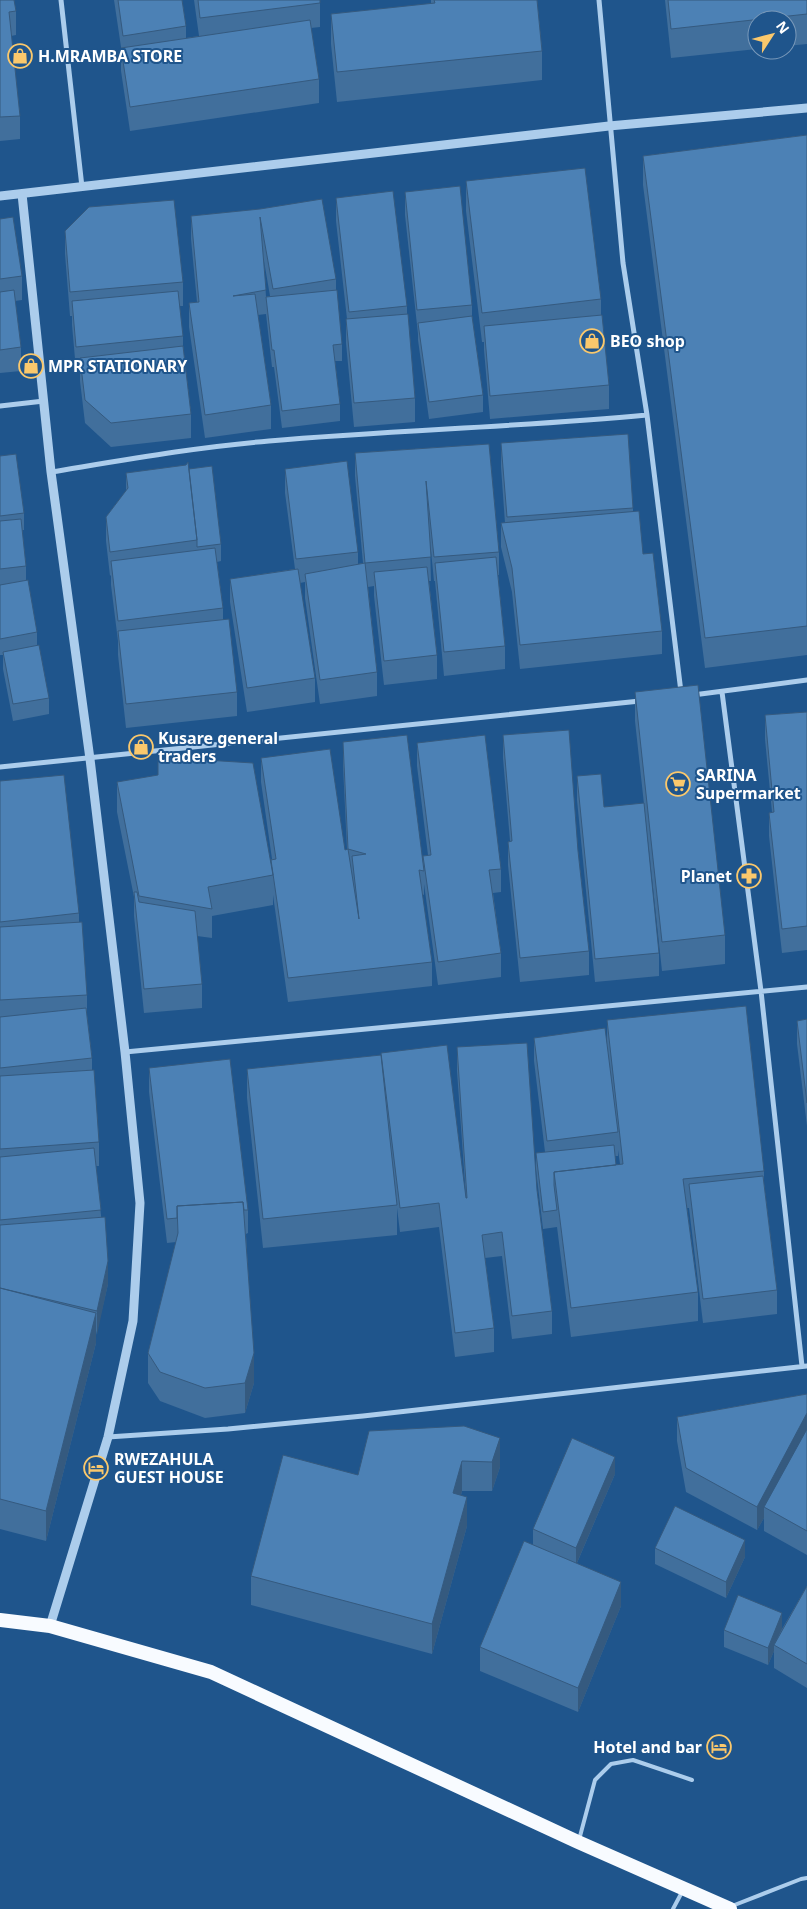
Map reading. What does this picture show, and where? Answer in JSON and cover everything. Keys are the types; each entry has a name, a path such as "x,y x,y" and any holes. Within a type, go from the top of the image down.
{"highway":[{"path":"0,1620 50,1626 211,1672 578,1842 729,1908"}],"street":[{"path":"61,0 82,187"},
{"path":"599,0 623,263 647,415 682,697 807,680"},
{"path":"0,196 609,126 807,108"},
{"path":"22,194 52,472 90,759 125,1052 140,1203 133,1321 108,1437 50,1626"},
{"path":"0,406 45,401"},
{"path":"52,472 171,453 268,441 557,423 647,415"},
{"path":"108,1437 228,1429 363,1416 805,1366 761,991 722,692"},
{"path":"0,767 642,701"},
{"path":"125,1052 807,987"}],"lane":[{"path":"578,1842 595,1780 611,1764 632,1760 692,1780"},
{"path":"729,1908 807,1878"},
{"path":"673,1909 684,1887"}],"building":[{"path":"0,0 14,0 16,11 9,12 20,116 0,117"},
{"path":"118,0 182,0 186,26 123,36"},
{"path":"198,0 320,0 320,3 200,18"},
{"path":"434,0 537,0 542,51 337,72 331,14 435,3"},
{"path":"668,0 807,0 807,14 797,15 797,10 747,10 747,21 671,29"},
{"path":"310,20 319,79 130,107 121,48"},
{"path":"807,135 807,626 705,638 643,156"},
{"path":"585,168 601,299 482,313 466,181"},
{"path":"460,186 472,305 417,310 405,192"},
{"path":"393,191 407,306 349,312 336,198"},
{"path":"322,199 336,279 273,289 260,217 266,290 233,296 255,294 271,405 205,415 189,303 199,302 191,216 260,209"},
{"path":"174,200 183,282 70,292 65,231 89,207"},
{"path":"13,217 22,276 0,279 0,219"},
{"path":"14,290 21,347 0,350 0,292"},
{"path":"337,290 342,344 333,345 340,404 282,411 266,297"},
{"path":"178,291 183,336 76,347 72,301"},
{"path":"408,314 415,398 354,403 346,319"},
{"path":"602,315 609,385 490,396 484,326"},
{"path":"472,316 483,395 429,402 418,323"},
{"path":"183,346 191,414 111,423 85,400 80,358"},
{"path":"628,434 633,508 507,517 501,443"},
{"path":"489,444 499,552 434,557 426,481 431,557 365,563 355,453"},
{"path":"16,454 24,513 0,516 0,456"},
{"path":"347,461 358,552 296,559 285,469"},
{"path":"188,462 197,540 110,552 106,517 128,488 126,473 186,465"},
{"path":"212,466 221,544 197,547 189,469"},
{"path":"639,511 643,554 653,553 662,631 520,645 512,568 501,523"},
{"path":"21,519 26,566 0,569 0,521"},
{"path":"215,548 223,608 118,621 111,561"},
{"path":"496,557 505,646 444,652 435,563"},
{"path":"365,563 377,672 320,680 305,574"},
{"path":"427,567 437,655 384,661 374,572"},
{"path":"298,569 315,678 247,688 230,579"},
{"path":"28,580 37,632 0,639 0,585"},
{"path":"229,619 237,692 126,704 118,631"},
{"path":"39,645 49,698 13,704 3,652"},
{"path":"698,685 725,935 662,942 635,692"},
{"path":"807,712 807,926 782,929 769,813 774,812 765,715"},
{"path":"569,730 578,851 589,951 520,958 508,842 512,841 503,735"},
{"path":"407,735 424,871 419,870 432,962 288,978 271,860 276,859 261,758 330,749 345,850 348,849 343,742","holes":["348,849 366,854 352,856 359,919"]},
{"path":"485,735 501,869 489,870 501,953 438,962 423,856 431,855 417,743"},
{"path":"158,757 253,763 273,875 208,887 212,909 139,896 117,782 158,775"},
{"path":"601,774 604,807 644,803 659,953 595,959 577,776"},
{"path":"64,775 79,913 0,922 0,781"},
{"path":"134,892 137,892 139,902 195,911 202,984 144,989"},
{"path":"82,922 87,995 0,1000 0,927"},
{"path":"746,1006 764,1171 683,1179 698,1292 571,1308 554,1172 623,1164 607,1020"},
{"path":"86,1008 92,1058 0,1068 0,1017"},
{"path":"807,1019 807,1103 797,1021"},
{"path":"605,1028 618,1132 547,1141 534,1038"},
{"path":"527,1043 537,1190 552,1311 512,1316 502,1232 482,1235 494,1328 455,1333 439,1203 400,1208 381,1053 447,1045 467,1198 457,1047"},
{"path":"381,1055 397,1205 263,1219 247,1069"},
{"path":"230,1059 248,1210 244,1210 243,1202 177,1206 177,1218 167,1219 149,1068"},
{"path":"94,1070 99,1142 0,1149 0,1076"},
{"path":"614,1145 616,1165 554,1172 557,1210 543,1212 536,1153"},
{"path":"94,1148 101,1210 0,1220 0,1157"},
{"path":"763,1176 777,1290 703,1299 689,1184"},
{"path":"243,1202 254,1353 245,1383 205,1388 160,1372 148,1353 178,1233 177,1206"},
{"path":"105,1217 108,1261 97,1311 0,1288 0,1225"},
{"path":"0,1288 96,1313 46,1511 0,1499"},
{"path":"807,1394 807,1413 757,1507 686,1468 677,1417"},
{"path":"464,1426 500,1438 492,1462 462,1461 453,1493 467,1497 432,1624 251,1576 283,1455 358,1475 369,1431"},
{"path":"807,1429 807,1531 764,1507"},
{"path":"572,1438 615,1457 576,1548 533,1529"},
{"path":"675,1506 745,1540 726,1582 655,1548"},
{"path":"524,1541 621,1582 578,1688 480,1647"},
{"path":"807,1586 807,1664 774,1645"},
{"path":"738,1595 782,1613 768,1648 724,1630"}],"place":[{"name":"H.MRAMBA STORE","path":"20,56"},
{"name":"BEO shop","path":"592,341"},
{"name":"MPR STATIONARY","path":"31,366"},
{"name":"Kusare general traders","path":"141,747"},
{"name":"SARINA Supermarket","path":"678,784"},
{"name":"Planet","path":"749,876"},
{"name":"RWEZAHULA GUEST HOUSE","path":"96,1468"},
{"name":"Hotel and bar","path":"719,1747"}]}
